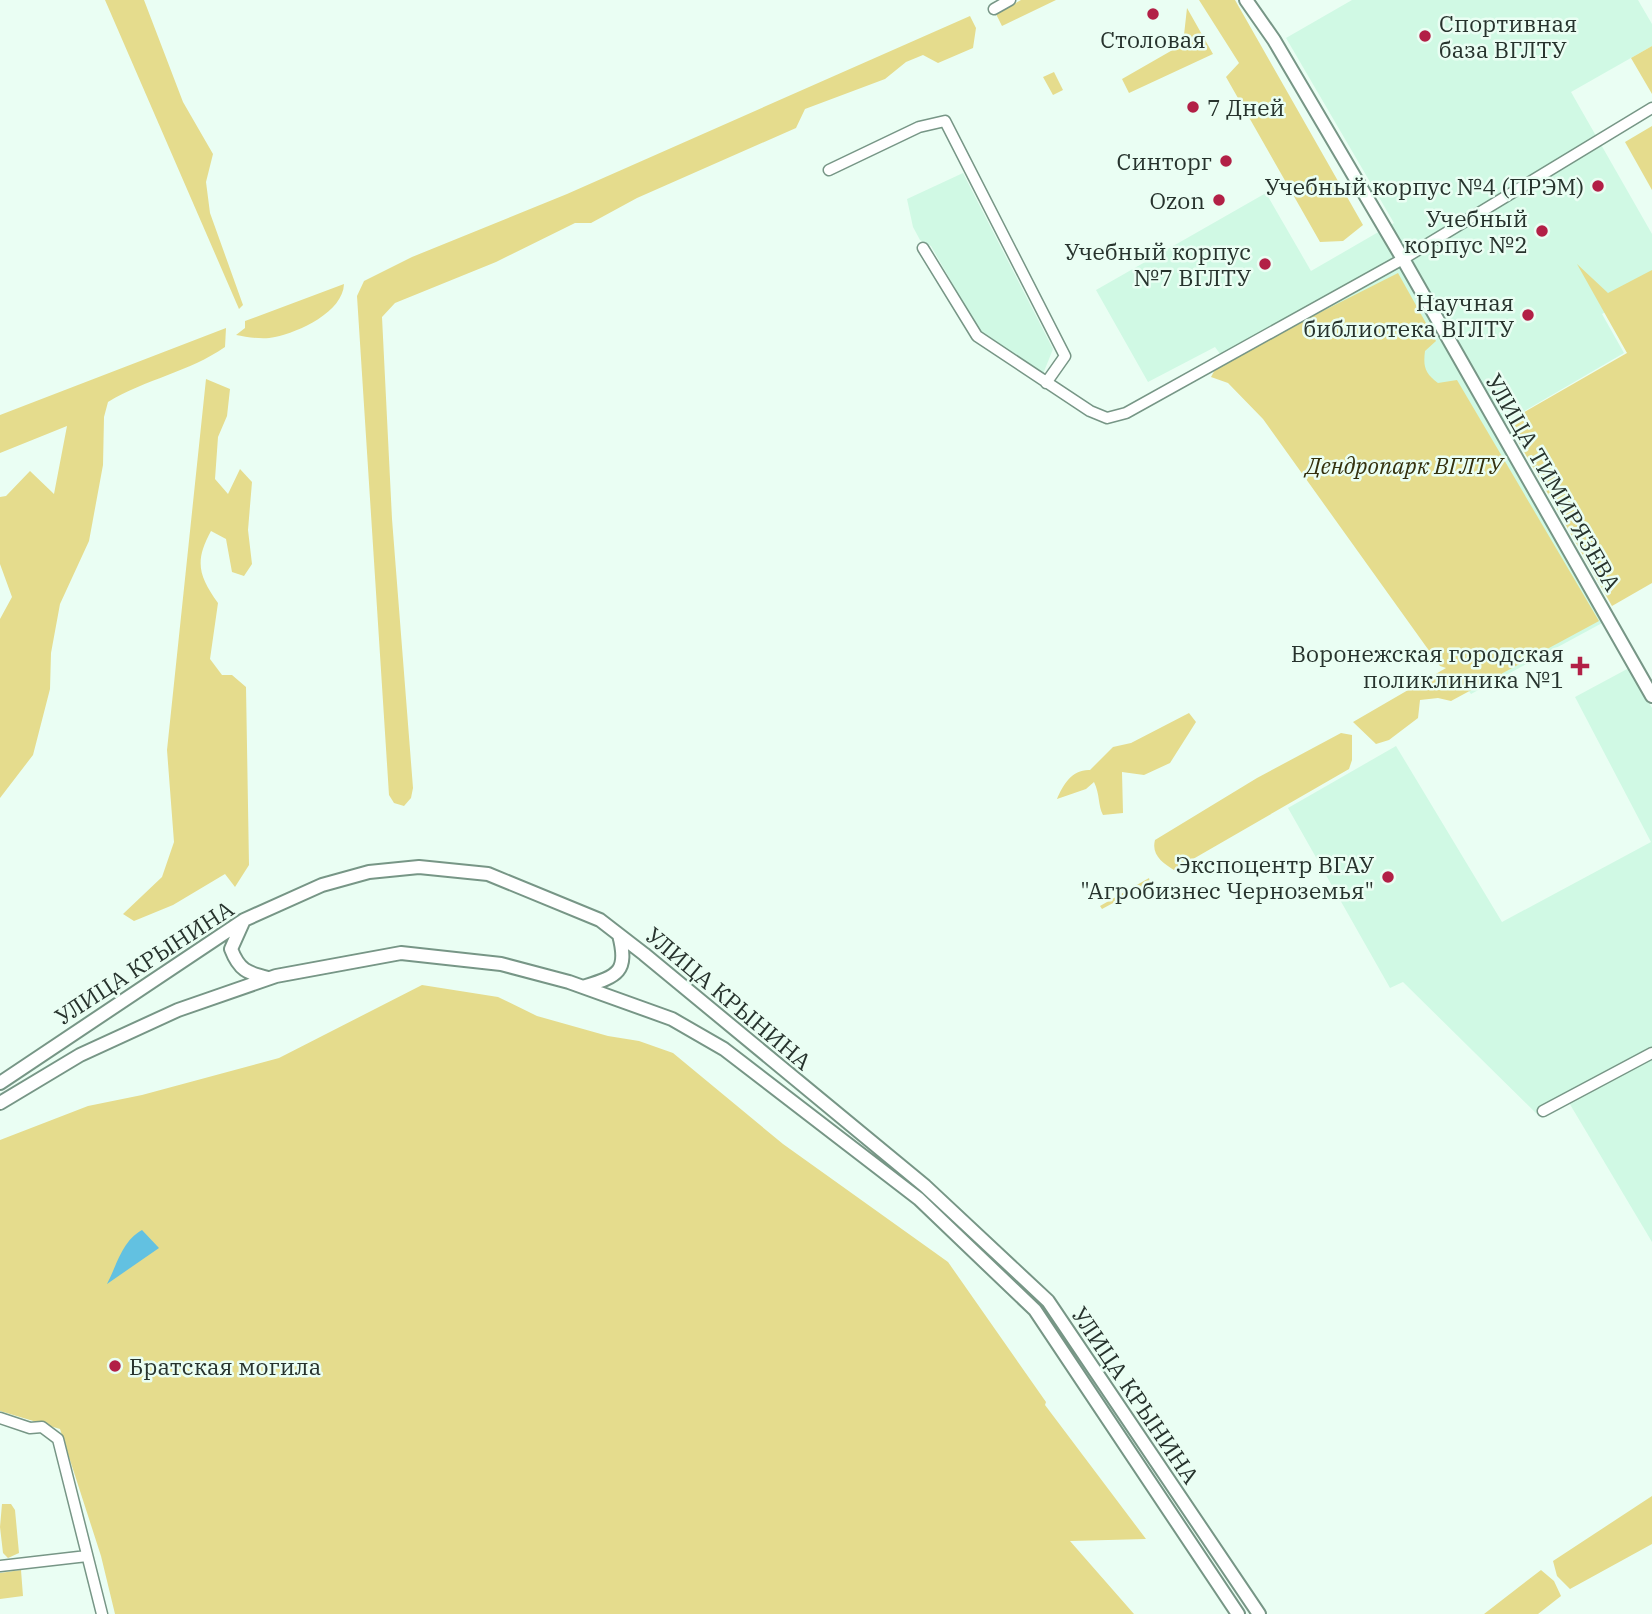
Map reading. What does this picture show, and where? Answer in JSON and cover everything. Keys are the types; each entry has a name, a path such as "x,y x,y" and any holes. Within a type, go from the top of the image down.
{"main road":[{"name":"УЛИЦА ТИМИРЯЗЕВА","path":"1246,0 1274,40 1403,259 1652,696"},
{"name":"УЛИЦА КРЫНИНА","path":"0,1083 244,920 334,882 369,872 419,867 488,874 576,909 600,920 619,935 925,1186 1048,1301 1259,1614"},
{"path":"244,920 231,949 238,966 248,974 268,978"},
{"path":"583,987 608,979 621,970 625,956 619,935"},
{"name":"УЛИЦА КРЫНИНА","path":"0,1103 80,1055 178,1010 268,978 401,953 501,964 583,987 672,1019 724,1049 919,1199 1034,1310 1238,1614"}],"street":[{"path":"994,9 1010,0"},
{"path":"923,248 977,336 1090,411 1107,418 1126,413 1403,259 1652,108"},
{"path":"829,170 919,127 945,121 1065,356 1046,383"},
{"path":"1543,1111 1652,1054"},
{"path":"0,1418 30,1428 42,1427 58,1439 103,1614"},
{"path":"0,1566 87,1556"}],"shaded area":[{"path":"1352,0 1638,0 1652,24 1652,46 1571,92 1652,234 1652,284 1602,314 1624,353 1492,430 1604,622 1471,694 1215,347 1148,382 1096,290 1266,193 1311,271 1394,223 1286,38"},
{"path":"963,173 1053,349 1043,374 1025,366 981,334 931,246 920,240 913,227 907,199"},
{"path":"1629,668 1652,708 1652,1242 1568,1101 1539,1116 1403,982 1390,988 1288,808 1396,746 1502,922 1651,842 1575,697"}],"green space":[{"path":"105,0 144,0 183,102 213,154 206,182 210,213 243,305 239,309"},
{"path":"1021,0 1056,0 1002,26 996,14"},
{"path":"1199,0 1235,0 1363,225 1343,241 1320,242 1226,77 1239,63"},
{"path":"1187,8 1213,54 1129,93 1122,79 1183,44"},
{"path":"970,16 976,28 973,48 938,63 923,55 906,62 885,79 805,109 796,128 637,198 591,223 575,223 496,262 395,303 382,317 392,519 413,788 411,798 404,806 394,803 389,795 357,296 364,281 412,257 567,194"},
{"path":"1652,46 1652,94 1631,58"},
{"path":"1054,72 1063,90 1053,95 1043,77"},
{"path":"1652,126 1652,190 1625,142"},
{"path":"1577,264 1608,293 1652,270 1652,583 1612,606 1507,422 1627,353"},
{"name":"Дендропарк ВГЛТУ","path":"1398,273 1436,341 1425,351 1428,373 1438,383 1457,380 1599,621 1451,701 1438,698 1420,700 1418,718 1389,740 1376,744 1353,722 1446,668 1440,666 1263,419 1228,383 1211,377 1218,364"},
{"path":"344,284 342,294 328,312 307,325 270,338 236,335 245,328 245,321"},
{"path":"226,328 225,347 211,356 108,402 104,417 103,465 89,541 60,604 51,653 50,689 33,755 0,798 0,619 12,597 0,564 0,497 6,496 30,471 54,494 67,426 0,453 0,415"},
{"path":"206,379 230,389 227,416 218,437 215,479 228,494 240,469 252,482 248,530 252,564 244,576 232,572 226,539 211,531 201,560 206,585 218,603 210,659 222,675 232,675 246,687 249,865 235,887 225,874 173,905 134,921 123,914 162,877 174,842 167,750"},
{"path":"1189,713 1196,722 1170,763 1144,775 1122,772 1123,813 1103,815 1094,782 1086,789 1057,799 1069,778 1084,770 1090,770 1113,747 1131,743"},
{"path":"1341,733 1352,735 1352,760 1349,769 1174,870 1159,858 1155,850 1155,840 1257,778"},
{"path":"1149,878 1150,883 1102,909 1100,906"},
{"path":"422,985 498,997 537,1016 608,1036 639,1041 673,1053 783,1144 948,1262 1046,1402 1045,1405 1146,1539 1070,1541 1134,1614 115,1614 101,1556 60,1429 0,1411 0,1140 88,1106 142,1095 279,1058"},
{"path":"1652,1496 1652,1544 1570,1589 1557,1576 1553,1561"},
{"path":"2,1504 11,1504 15,1510 19,1553 8,1558 3,1553 0,1527"},
{"path":"21,1570 23,1596 0,1599 0,1573"},
{"path":"1541,1570 1554,1581 1561,1596 1538,1614 1484,1614"}],"water":[{"path":"142,1230 159,1248 107,1284 125,1247"}],"place":[{"name":"Столовая","path":"1153,14"},
{"name":"Спортивная база ВГЛТУ","path":"1425,36"},
{"name":"7 Дней","path":"1193,107"},
{"name":"Синторг","path":"1226,161"},
{"name":"Учебный корпус №4 (ПРЭМ)","path":"1598,186"},
{"name":"Ozon","path":"1219,200"},
{"name":"Учебный корпус №2","path":"1542,231"},
{"name":"Учебный корпус №7 ВГЛТУ","path":"1265,264"},
{"name":"Научная библиотека ВГЛТУ","path":"1528,315"},
{"name":"Воронежская городская поликлиника №1","path":"1580,666"},
{"name":"Экспоцентр ВГАУ \"Агробизнес Черноземья\"","path":"1388,877"},
{"name":"Братская могила","path":"115,1366"}]}
